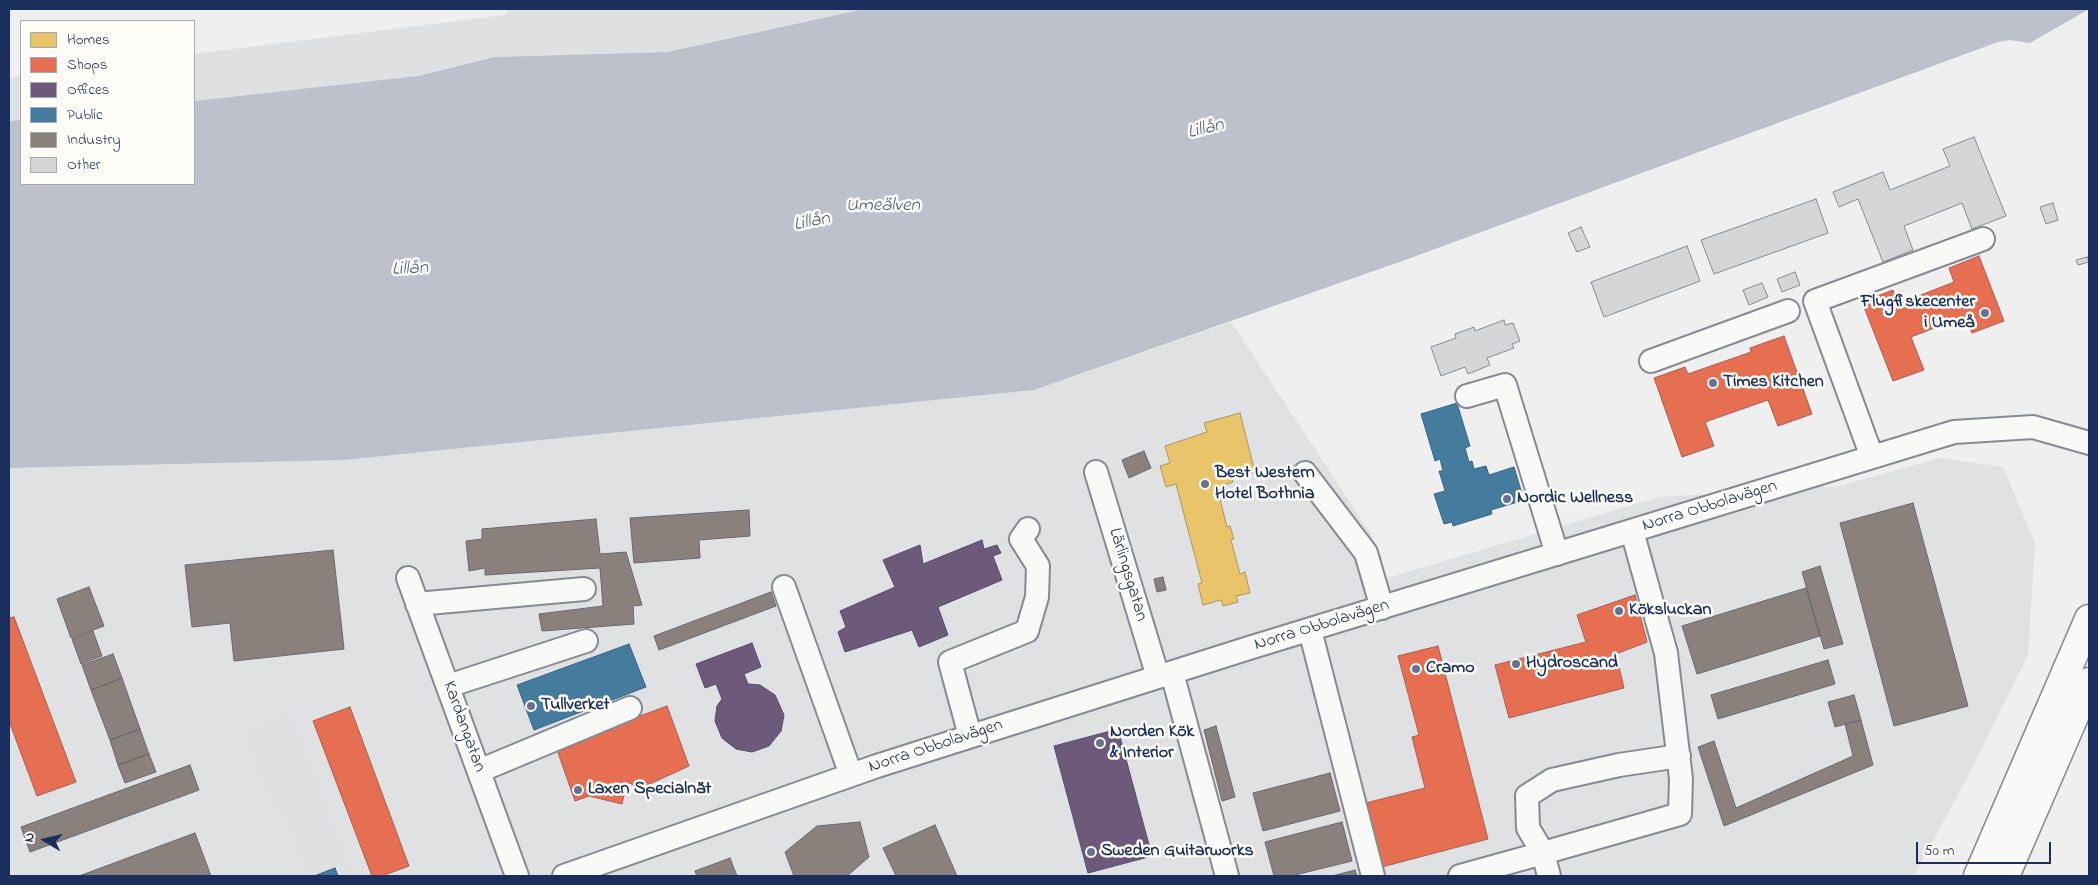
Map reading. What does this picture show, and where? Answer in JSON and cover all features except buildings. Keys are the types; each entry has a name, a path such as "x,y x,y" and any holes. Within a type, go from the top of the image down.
{"highway":[{"path":"1978,876 2089,619"},
{"path":"2004,876 2089,682"}],"street":[{"path":"1872,457 1815,301 1982,239"},
{"path":"1651,362 1788,311"},
{"path":"1467,396 1505,385 1558,554"},
{"name":"Norra Obbolavägen","path":"564,876 607,869 851,775 970,736 1954,432 2033,427 2089,443"},
{"name":"Lärlingsgatan","path":"1096,472 1165,675 1227,876"},
{"path":"1306,473 1366,553 1382,608"},
{"path":"970,736 950,662 1027,631 1036,597 1038,566 1021,539 1028,529"},
{"path":"1460,876 1680,814 1681,779 1679,756 1666,653 1632,531"},
{"name":"Kardangatan","path":"408,578 518,876"},
{"path":"784,587 851,775"},
{"path":"418,604 584,589"},
{"path":"1310,630 1373,876"},
{"path":"448,686 586,641"},
{"path":"479,771 630,708"},
{"path":"1549,876 1544,853 1528,828 1527,796 1552,780 1619,765 1679,756"}],"shaded area":[{"path":"510,9 864,9 667,52 494,57 418,76 195,101 195,54 505,15"},
{"path":"20,76 20,120 9,121 9,78"},
{"path":"1231,322 1373,537 1384,579 1659,497 1839,486 1940,458 2003,467 2035,543 2028,655 1967,778 1914,876 9,876 9,468 345,460 1034,390"},
{"path":"290,715 350,876 342,876 335,860 307,870 283,805 281,802 274,804 247,733"}],"water":[{"name":"Umeälven","path":"864,9 2089,9 2030,43 2010,40 1998,42 1408,259 1034,390 345,460 9,468 9,121 20,120 20,185 195,185 195,101 418,76 494,57 667,52"}],"place":[{"name":"Flugfiskecenter i Umeå","path":"1985,313"},
{"name":"Times Kitchen","path":"1713,383"},
{"name":"Best Western Hotel Bothnia","path":"1205,484"},
{"name":"Nordic Wellness","path":"1507,499"},
{"name":"Köksluckan","path":"1619,611"},
{"name":"Hydroscand","path":"1516,664"},
{"name":"Cramo","path":"1416,669"},
{"name":"Tullverket","path":"531,706"},
{"name":"Norden Kök & Interior","path":"1100,743"},
{"name":"Laxen Specialnät","path":"578,790"},
{"name":"Sweden Guitarworks","path":"1091,852"}],"water label":[{"name":"Lillån","path":"1206,130"},
{"name":"Lillån","path":"812,223"},
{"name":"Lillån","path":"410,270"}]}
